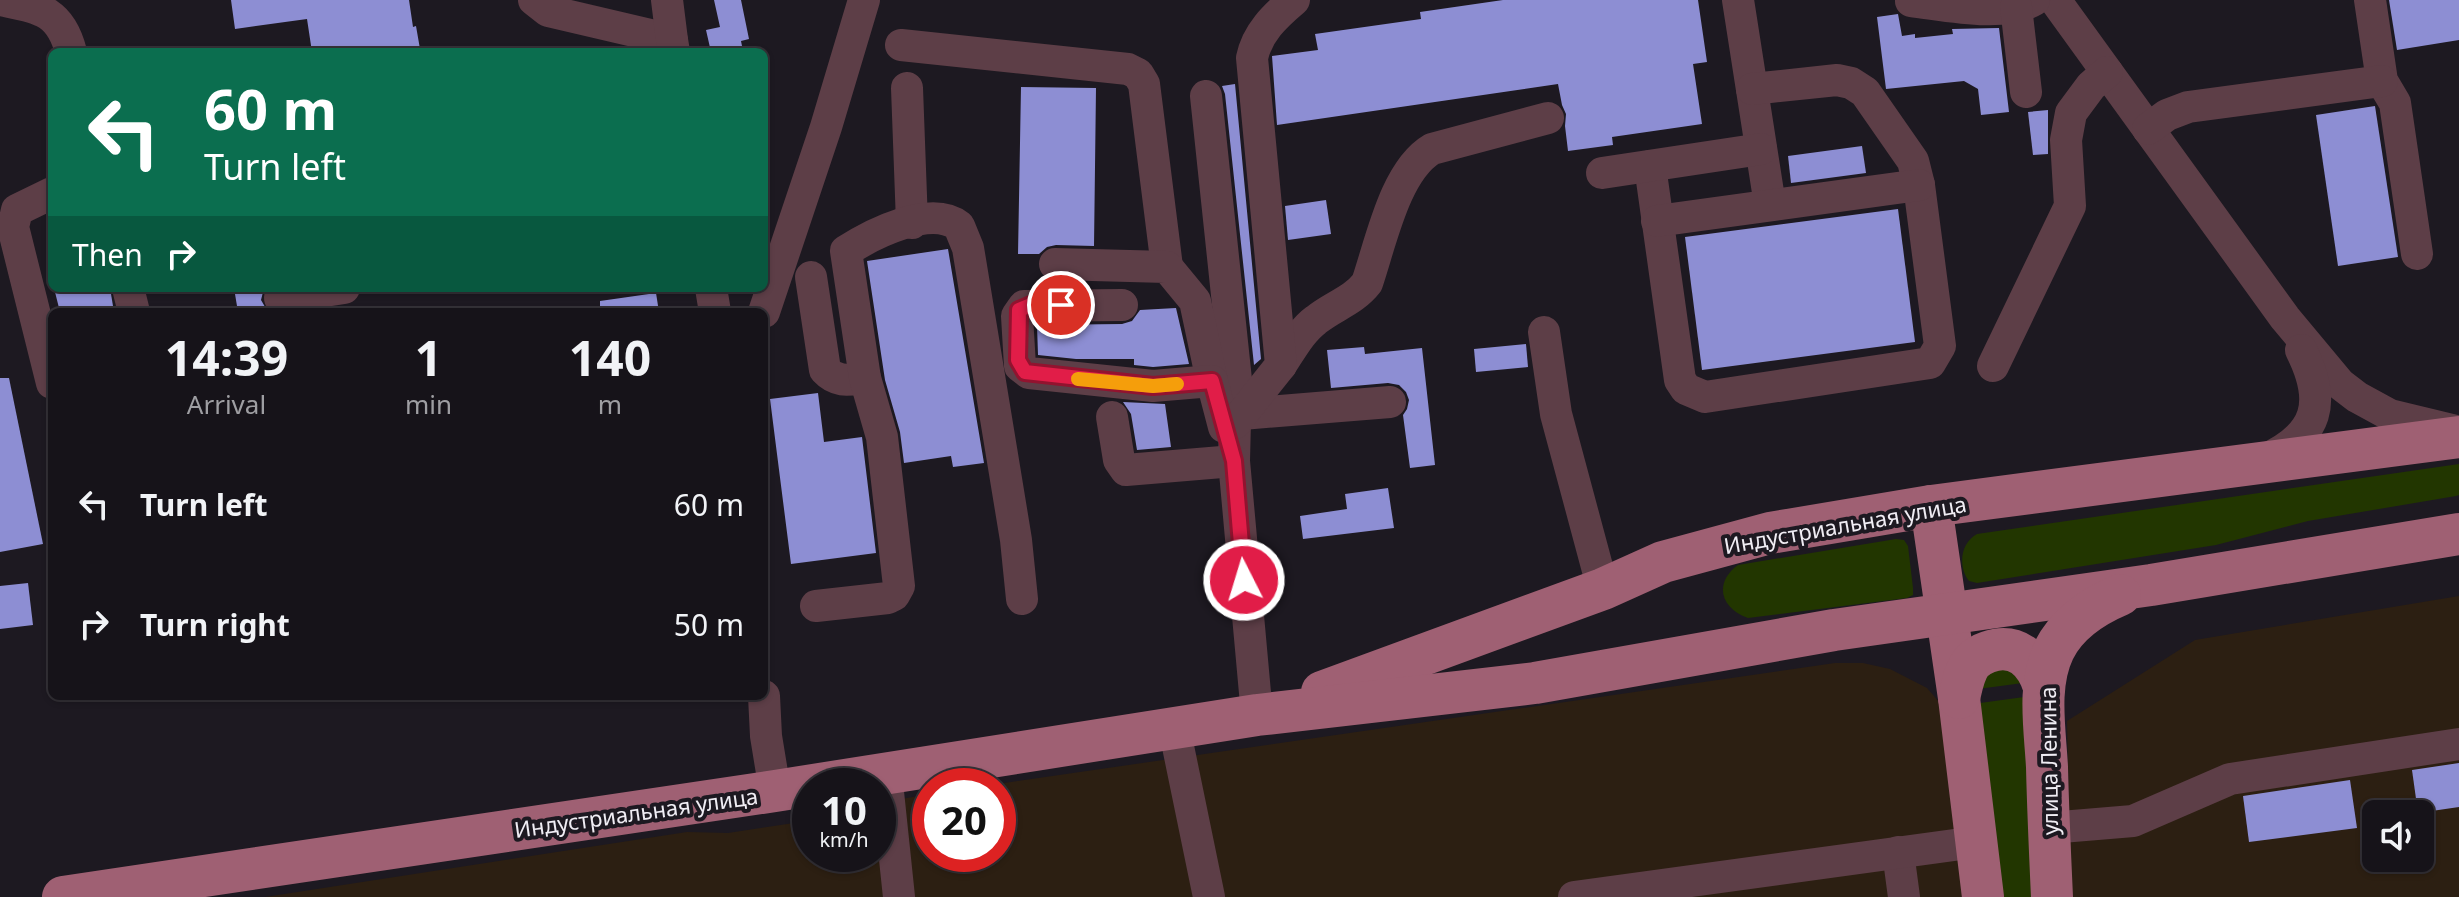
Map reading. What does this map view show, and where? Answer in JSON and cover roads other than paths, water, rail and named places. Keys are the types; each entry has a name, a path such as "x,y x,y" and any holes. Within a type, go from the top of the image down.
{"main road":[{"name":"Индустриальная улица","path":"1257,715 1603,589 1663,562 1770,533 1931,506 2459,434"},
{"path":"1931,506 1959,698 1983,897"},
{"name":"Индустриальная улица","path":"896,771 1257,715 1535,683 1834,630 2151,585 2459,534"},
{"name":"улица Ленина","path":"2052,897 2044,687 2054,650 2071,628 2094,608 2151,585"},
{"path":"1834,630 1877,635 1914,648 1940,667 1959,698"},
{"path":"1959,698 1971,663 1994,650 2008,649 2021,653 2040,673 2044,687"},
{"name":"Индустриальная улица","path":"87,895 792,788"}],"street":[{"path":"0,0 40,8 62,30 69,48"},
{"path":"534,0 548,11 673,46 667,0"},
{"path":"765,308 826,127 864,0"},
{"path":"1281,365 1252,58 1255,43 1263,30 1294,0"},
{"path":"1738,0 1770,205"},
{"path":"2055,0 2285,318 2340,384 2390,415 2459,434"},
{"path":"2370,0 2382,81 2395,103 2417,254"},
{"path":"1911,1 1986,8 2025,3 2026,92"},
{"path":"901,45 1128,69 1138,74 1144,84 1167,267 1195,301 1212,381 1234,461 1257,715"},
{"path":"1993,366 2070,206 2066,140 2071,113 2091,86 2107,72"},
{"path":"1650,166 1680,380 1694,395 1705,397 1736,393 1930,363 1940,346 1919,185 1913,161 1865,92 1851,83 1837,80 1752,89"},
{"path":"2148,129 2167,115 2188,107 2382,81"},
{"path":"907,88 912,223"},
{"path":"1206,96 1236,380 1238,419 1234,461"},
{"path":"1238,419 1307,328 1317,318 1359,293 1367,283 1403,178 1421,156 1432,149 1548,118"},
{"path":"1602,173 1761,149"},
{"path":"1657,221 1919,185"},
{"path":"48,195 17,210 13,227 48,367"},
{"path":"811,277 869,236 891,227 942,218 959,226 965,237 1016,540 1022,599"},
{"path":"816,606 888,598 899,586 882,437 865,378 846,251"},
{"path":"1055,264 1167,267"},
{"path":"779,266 811,277"},
{"path":"811,277 825,370 841,381 865,378"},
{"path":"280,298 318,292"},
{"path":"1122,305 1024,306 1017,316 1020,366 1029,373 1140,385 1212,381"},
{"path":"2256,463 2290,446 2308,426 2314,413 2316,384 2285,318"},
{"path":"1544,332 1556,414 1603,589"},
{"path":"1238,419 1390,402"},
{"path":"1112,417 1119,460 1126,470 1234,461"},
{"path":"764,700 766,736 775,791"},
{"path":"1174,727 1209,897"},
{"path":"2049,828 2133,821 2230,779 2459,744"},
{"path":"1574,897 1976,842"},
{"path":"1898,852 1904,897"},
{"path":"896,868 899,897"}]}
